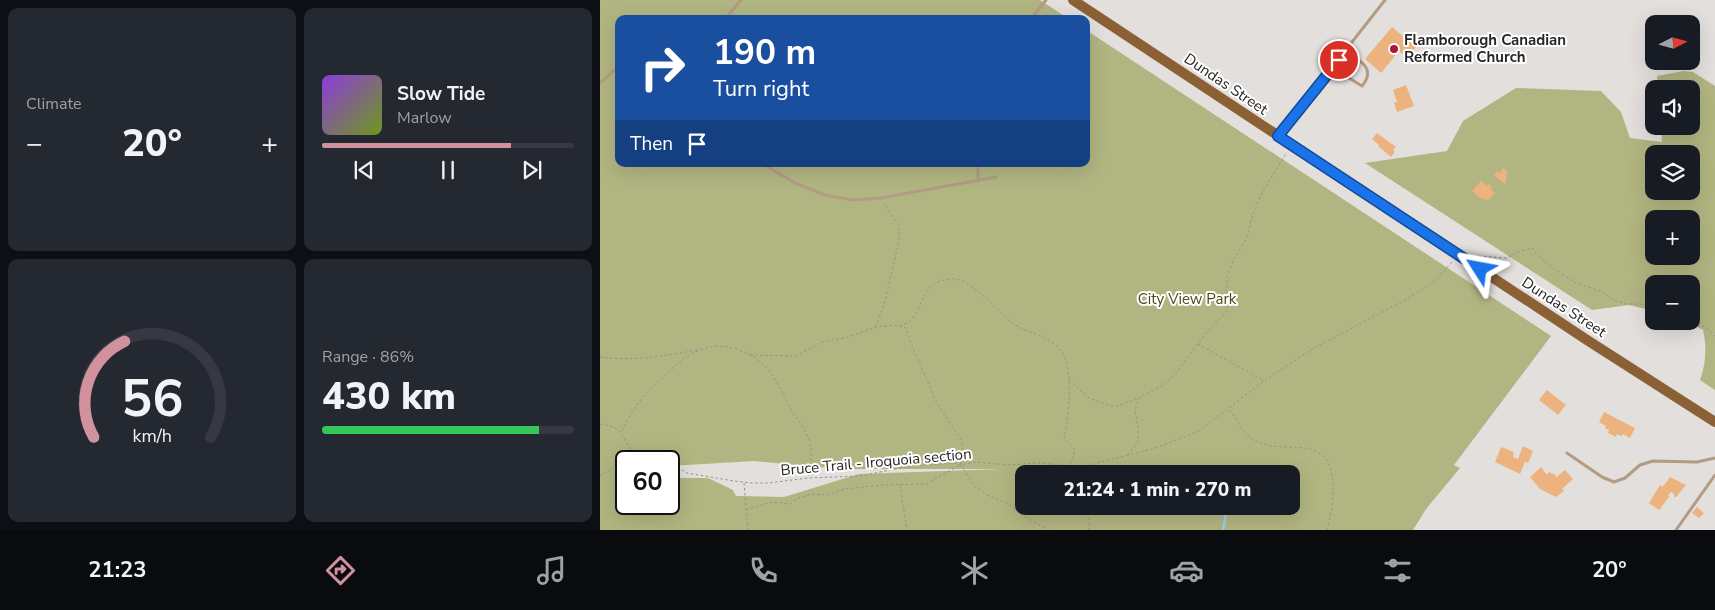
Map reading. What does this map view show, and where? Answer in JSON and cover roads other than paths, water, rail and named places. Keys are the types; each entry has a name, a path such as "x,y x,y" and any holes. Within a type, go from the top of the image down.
{"main road":[{"name":"Dundas Street","path":"1072,0 1715,422"}],"lane":[{"path":"728,15 741,0"},
{"path":"1034,15 1046,0"},
{"path":"1278,136 1386,0"},
{"path":"1333,68 1362,86 1366,81 1368,75 1364,64 1345,51"},
{"path":"600,83 615,70"},
{"path":"768,167 795,183 825,195 852,200 881,198 996,177"},
{"path":"978,167 978,181"},
{"path":"1567,453 1602,477 1614,482 1625,478 1640,465 1653,461 1697,462 1715,458"},
{"path":"1676,530 1715,475"}],"waterway":[{"path":"1223,530 1226,515"}],"place":[{"name":"Flamborough Canadian Reformed Church","path":"1394,49"}],"park label":[{"name":"City View Park","path":"1187,299"}]}
